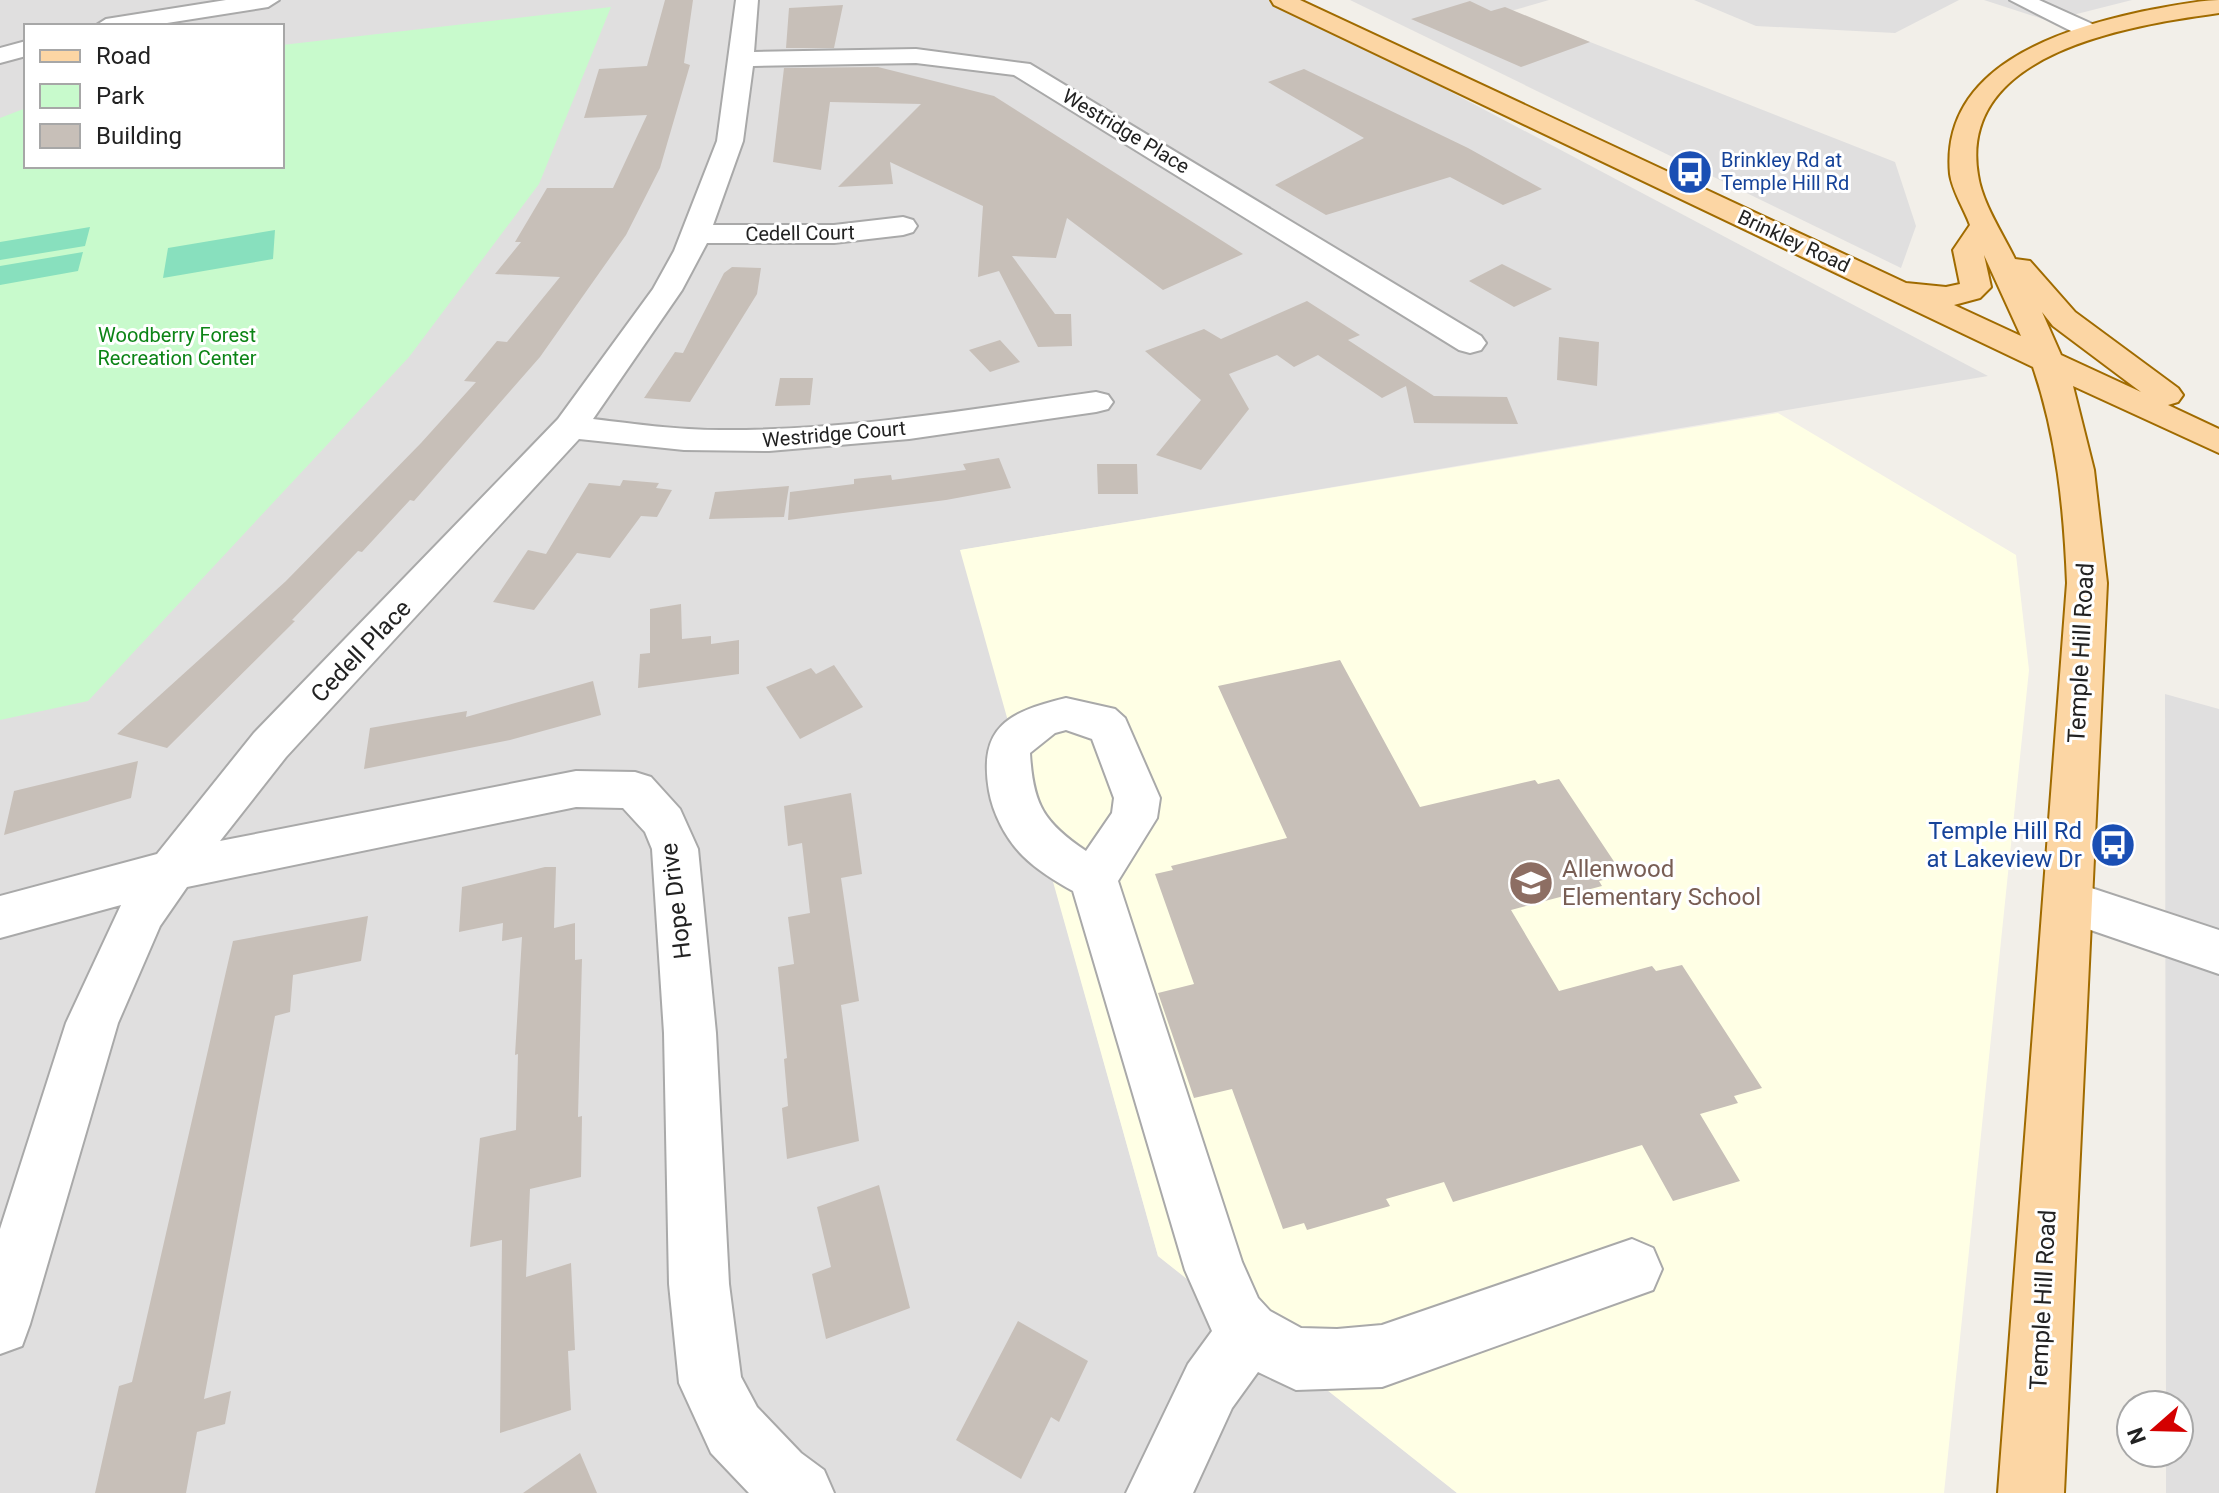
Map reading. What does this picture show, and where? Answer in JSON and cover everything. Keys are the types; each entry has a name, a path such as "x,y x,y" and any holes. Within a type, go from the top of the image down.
{"main road":[{"name":"Brinkley Road","path":"1282,0 2219,442"},
{"name":"Temple Hill Road","path":"2031,1493 2087,583 2083,517 2072,447 2047,362 1964,176 1964,144 1976,107 2001,79 2028,59 2058,43 2091,32 2152,16 2219,6"},
{"path":"1885,284 1951,297 1966,295 1976,287 1968,250 1984,226 2064,319 2163,393 2219,428"}],"street":[{"path":"117,24 268,0"},
{"name":"Cedell Place","path":"0,1324 92,1023 141,914 216,810 270,745 570,427 667,290 695,234 730,141 736,113 747,0"},
{"path":"2021,0 2091,32"},
{"path":"0,56 24,49"},
{"name":"Westridge Place","path":"739,60 903,55 976,59 1021,69 1470,343"},
{"name":"Cedell Court","path":"695,234 834,234 903,226"},
{"name":"Westridge Court","path":"570,427 681,439 764,441 944,423 1096,402"},
{"name":"Hope Drive","path":"0,917 174,870 576,789 635,790 664,822 675,849 690,1033 699,1284 710,1383 734,1430 778,1476 801,1493"},
{"path":"1093,879 1215,1270 1232,1308 1248,1333 1296,1359 1337,1360 1382,1356 1632,1269"},
{"path":"2067,901 2219,952"},
{"path":"1159,1493 1210,1386 1248,1333"}],"shaded area":[{"path":"0,0 1277,0 1988,376 961,550 1158,1256 1457,1493 0,1493"},
{"path":"1350,0 1549,0 1511,11 1895,162 1916,226 1901,268"},
{"path":"1694,0 1959,0 1895,33 1756,26"},
{"path":"1984,0 2132,0 2049,21"},
{"name":"Allenwood Elementary School","path":"1778,413 2016,555 2029,670 1944,1493 1457,1493 1158,1256 960,550"},
{"path":"2165,694 2219,709 2219,1493 2166,1493 2166,1469 2195,1469 2195,1389 2166,1389"}],"green space":[{"name":"Woodberry Forest Recreation Center","path":"611,7 539,184 409,357 88,701 0,720 0,118 24,109 24,168 284,168 284,45"},
{"path":"90,227 85,246 0,260 0,242"},
{"path":"275,230 273,259 163,278 168,248"},
{"path":"83,252 78,271 0,285 0,266"}],"building":[{"path":"665,0 693,0 684,63 690,65 660,168 626,235 540,357 414,501 410,500 362,552 358,551 292,620 295,621 167,748 117,734 286,581 421,443 476,382 464,381 497,341 507,342 560,277 495,274 521,242 515,242 547,188 613,188 647,115 584,118 599,69 647,66"},
{"path":"1470,1 1491,11 1505,7 1590,42 1521,67 1411,19"},
{"path":"843,5 834,48 786,48 789,8"},
{"path":"878,67 994,96 1243,254 1163,290 1067,218 1056,258 1012,256 1055,314 1071,314 1072,346 1038,347 999,271 978,277 983,206 890,162 893,184 838,187 921,104 830,102 821,170 773,162 784,68"},
{"path":"1304,69 1468,148 1542,189 1503,205 1450,177 1326,215 1275,185 1364,138 1268,82"},
{"path":"1502,264 1552,289 1514,307 1469,281"},
{"path":"732,267 761,268 757,294 690,402 644,398 675,352 683,353 724,273"},
{"path":"1307,301 1360,335 1348,340 1434,396 1507,397 1518,424 1414,423 1406,386 1382,398 1318,355 1294,367 1277,355 1229,374 1249,409 1201,470 1156,455 1201,400 1145,351 1204,329 1221,339"},
{"path":"1559,337 1599,342 1597,386 1557,380"},
{"path":"1000,340 1020,362 990,372 969,350"},
{"path":"780,378 813,378 810,405 775,406"},
{"path":"999,458 1011,488 946,500 788,520 790,492 854,484 854,479 891,475 892,480 966,470 963,464"},
{"path":"1097,464 1137,464 1138,494 1098,494"},
{"path":"623,480 659,483 656,488 672,490 657,517 641,516 610,558 577,553 534,610 493,602 528,550 546,554 589,483 620,486"},
{"path":"789,486 784,517 709,519 715,492"},
{"path":"681,604 682,639 711,636 711,644 739,640 739,674 638,688 640,654 650,653 650,609"},
{"path":"1340,660 1420,807 1535,780 1538,784 1559,779 1623,875 1599,881 1602,886 1511,910 1559,991 1652,966 1656,971 1682,965 1762,1088 1734,1096 1738,1103 1700,1114 1740,1181 1673,1201 1642,1145 1453,1202 1444,1182 1386,1199 1390,1206 1307,1230 1304,1223 1283,1229 1232,1089 1194,1098 1158,993 1194,984 1155,874 1173,870 1171,866 1287,838 1218,686"},
{"path":"834,665 863,707 800,739 766,687 811,668 816,674"},
{"path":"593,681 601,715 510,740 364,769 370,728 467,711 466,717"},
{"path":"138,761 131,798 4,835 14,791"},
{"path":"851,793 862,874 841,878 859,1001 841,1005 859,1141 787,1159 782,1108 788,1106 784,1059 787,1058 778,967 794,964 788,917 810,913 802,843 788,846 784,806"},
{"path":"556,867 554,928 575,923 575,960 582,959 578,1117 582,1116 581,1177 530,1189 526,1277 571,1263 575,1350 568,1351 571,1410 500,1433 502,1240 470,1247 480,1138 516,1130 518,1054 515,1055 522,937 502,941 503,923 459,932 462,887"},
{"path":"368,916 361,961 293,975 290,1012 275,1016 204,1399 231,1391 225,1424 197,1432 186,1493 95,1493 119,1386 132,1382 233,941"},
{"path":"879,1185 910,1308 826,1339 812,1274 831,1267 817,1207"},
{"path":"1018,1321 1088,1361 1059,1422 1051,1417 1021,1479 956,1440"},
{"path":"580,1453 597,1493 523,1493"}],"place":[{"name":"Brinkley Rd at Temple Hill Rd","path":"1690,172"},
{"name":"Temple Hill Rd at Lakeview Dr","path":"2113,845"},
{"name":"Allenwood Elementary School","path":"1531,883"}]}
